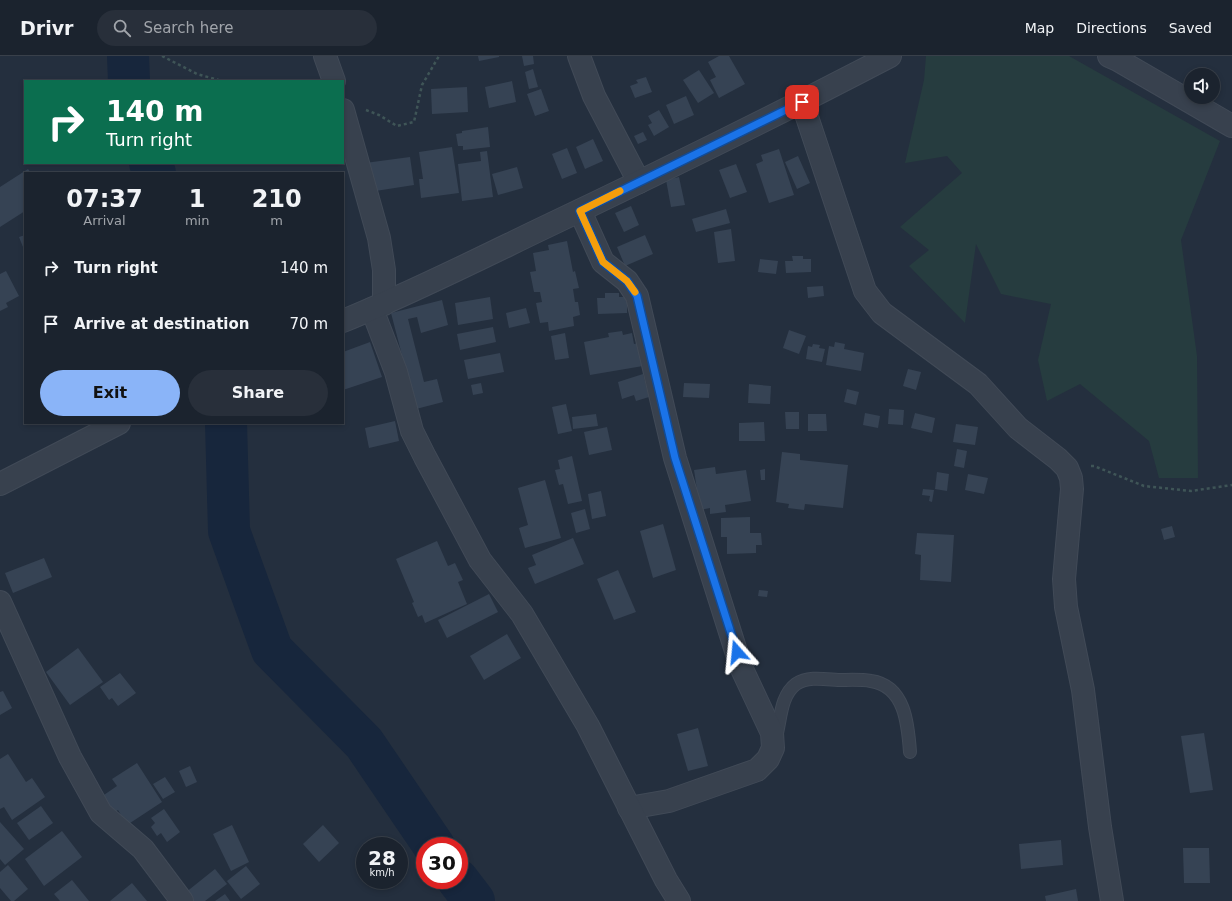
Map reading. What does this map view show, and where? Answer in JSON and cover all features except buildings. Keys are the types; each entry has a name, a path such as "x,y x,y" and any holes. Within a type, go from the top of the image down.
{"street":[{"path":"325,56 334,80"},
{"path":"579,56 594,96 639,182"},
{"path":"344,321 580,211 802,102 890,56"},
{"path":"1109,56 1124,63 1232,126"},
{"path":"802,102 865,291 882,313 978,384 1018,428 1058,458 1067,468 1071,478 1072,489 1064,579 1066,606 1083,690 1100,827 1112,901"},
{"path":"344,114 379,238 384,270 378,306 412,431 480,560 522,614 588,726 666,880 679,901"},
{"path":"580,211 603,262 627,281 637,296 675,458 741,667 772,733 773,748 768,759 757,770 669,801 629,808"},
{"path":"0,484 117,424"},
{"path":"0,602 70,757 101,813 143,849 182,901"}],"lane":[{"path":"773,748 778,732 782,707 787,694 796,684 808,679 872,681 884,685 895,694 903,706 908,726 910,752"}],"path":[{"path":"162,56 197,74 218,80"},
{"path":"365,110 379,115 397,126 414,122 422,86 439,56"},
{"path":"1067,468 1094,466 1144,486 1192,491 1232,485"}],"green space":[{"path":"926,56 1069,56 1220,141 1181,240 1197,356 1198,478 1159,478 1149,441 1080,384 1047,401 1038,360 1051,304 1001,294 976,244 965,323 909,266 929,250 900,227 962,173 947,156 905,163 924,80"}],"waterway":[{"path":"128,56 129,80"},
{"path":"150,164 154,172"},
{"path":"226,424 229,531 272,650 364,743 428,837"},
{"path":"465,889 474,901"}],"slow traffic":[{"path":"620,191 580,211 603,262 627,281 635,292"}],"route":[{"path":"737,652 675,458 637,296 627,281 603,262 580,211 802,102"}]}
